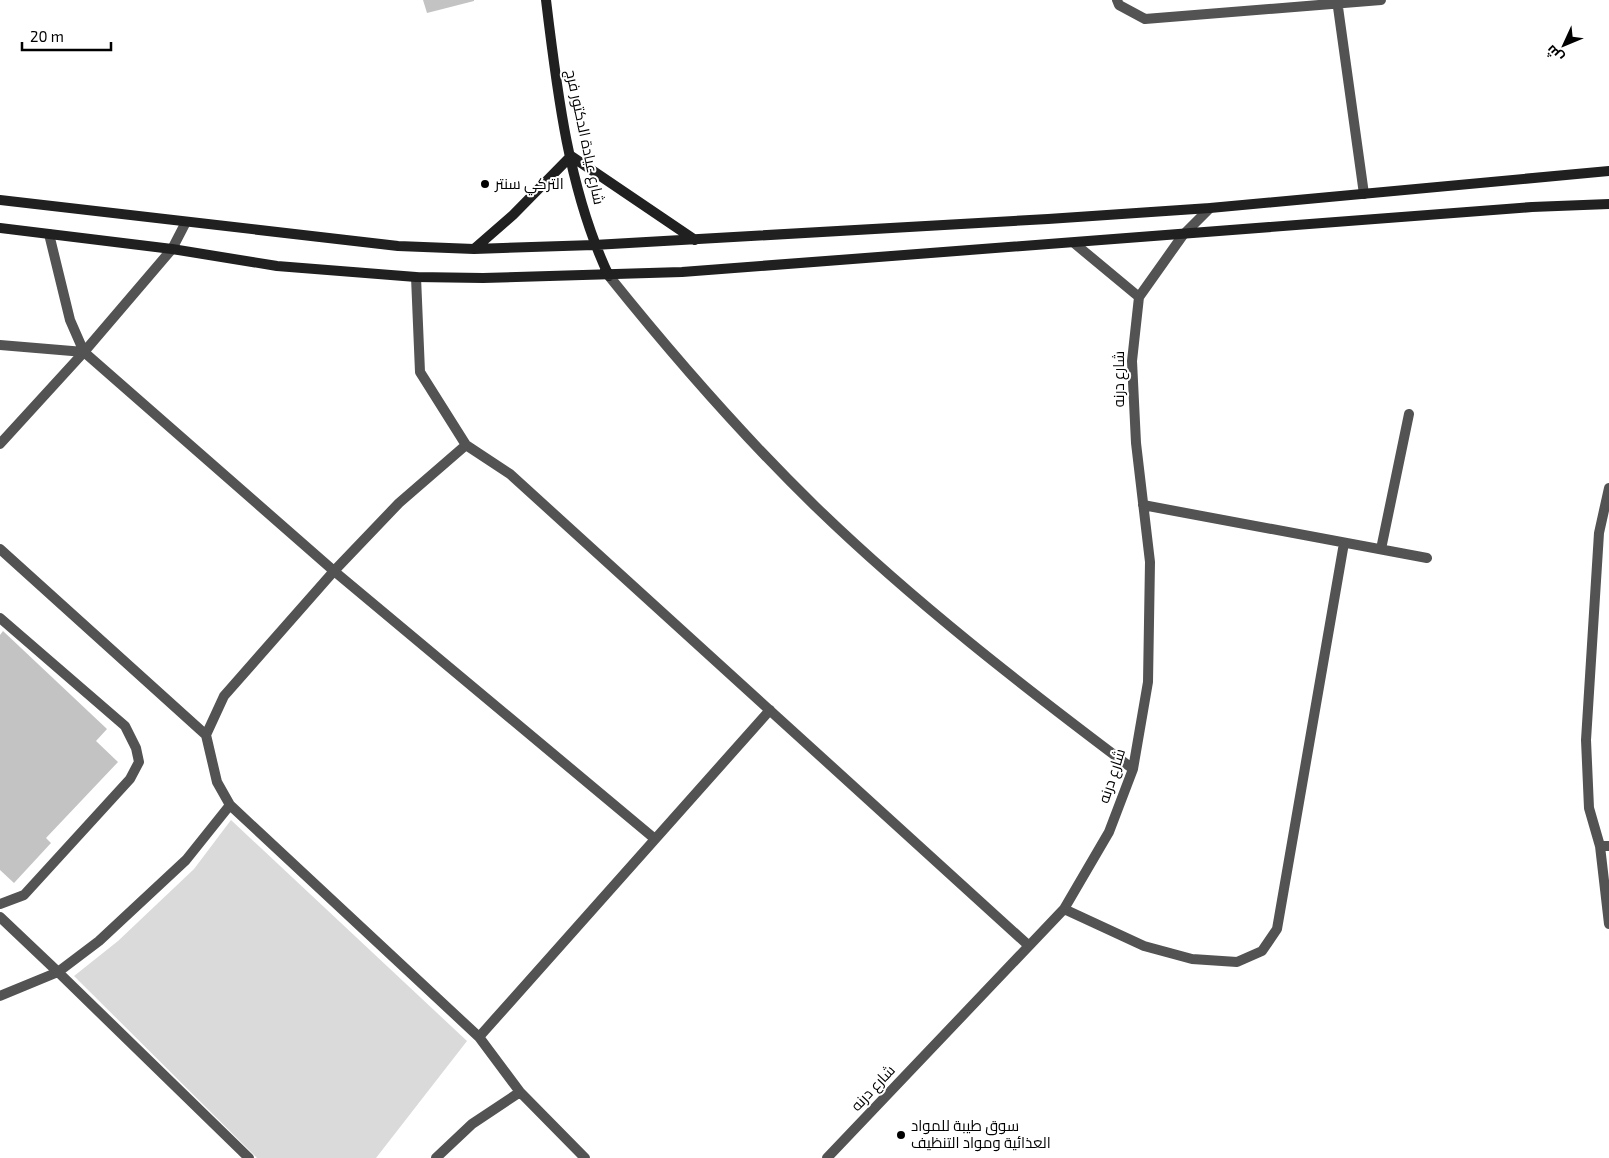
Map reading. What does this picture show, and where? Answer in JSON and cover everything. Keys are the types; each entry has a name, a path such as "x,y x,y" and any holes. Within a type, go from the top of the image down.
{"main road":[{"name":"شارع عيادة الدكتور فرج","path":"546,0 557,92 571,156 594,245 609,276"},
{"path":"474,249 513,215 571,156 695,240"},
{"path":"0,200 398,246 474,249 695,240 1210,208 1609,172"},
{"path":"0,228 172,248 277,266 416,277 482,278 609,276 1183,235 1532,207 1609,204"}],"street":[{"path":"1117,0 1119,4 1145,19 1381,0"},
{"path":"1338,3 1364,194"},
{"name":"شارع درنه","path":"827,1158 1064,908 1109,832 1134,769 1148,682 1150,562 1136,443 1132,361 1139,296 1183,235 1210,208"},
{"path":"0,444 84,352 172,248 186,222"},
{"path":"49,234 70,320 84,352 334,571 656,839"},
{"path":"1074,243 1139,296"},
{"path":"609,276 685,370 816,507 909,590 1026,688 1134,769"},
{"path":"416,277 420,372 466,445 510,474 1028,945"},
{"path":"0,345 84,352"},
{"path":"1381,549 1408,414"},
{"path":"206,735 224,696 334,571 399,503 466,445"},
{"path":"1609,488 1599,533 1586,740 1589,808 1604,846 1609,924"},
{"path":"1143,505 1427,558"},
{"path":"1064,908 1144,946 1192,959 1237,962 1262,951 1277,929 1344,543"},
{"path":"0,549 206,735 217,782 230,806 478,1037 520,1092 585,1158"},
{"path":"0,618 125,726 136,748 139,762 130,780 24,894 0,904"},
{"path":"478,1037 770,710"},
{"path":"0,996 58,972 99,941 186,860 230,806"},
{"path":"0,916 249,1158"},
{"path":"436,1158 472,1124 520,1092"}],"shaded area":[{"path":"231,820 467,1041 376,1158 257,1158 74,976 118,941 194,869"}],"building":[{"path":"423,0 474,0 474,1 427,13"},
{"path":"3,631 107,729 96,741 118,762 46,838 51,843 14,883 0,870 0,635"}],"place":[{"name":"التركي سنتر","path":"485,184"},
{"name":"سوق طيبة للمواد العذائية ومواد التنظيف","path":"901,1135"}]}
